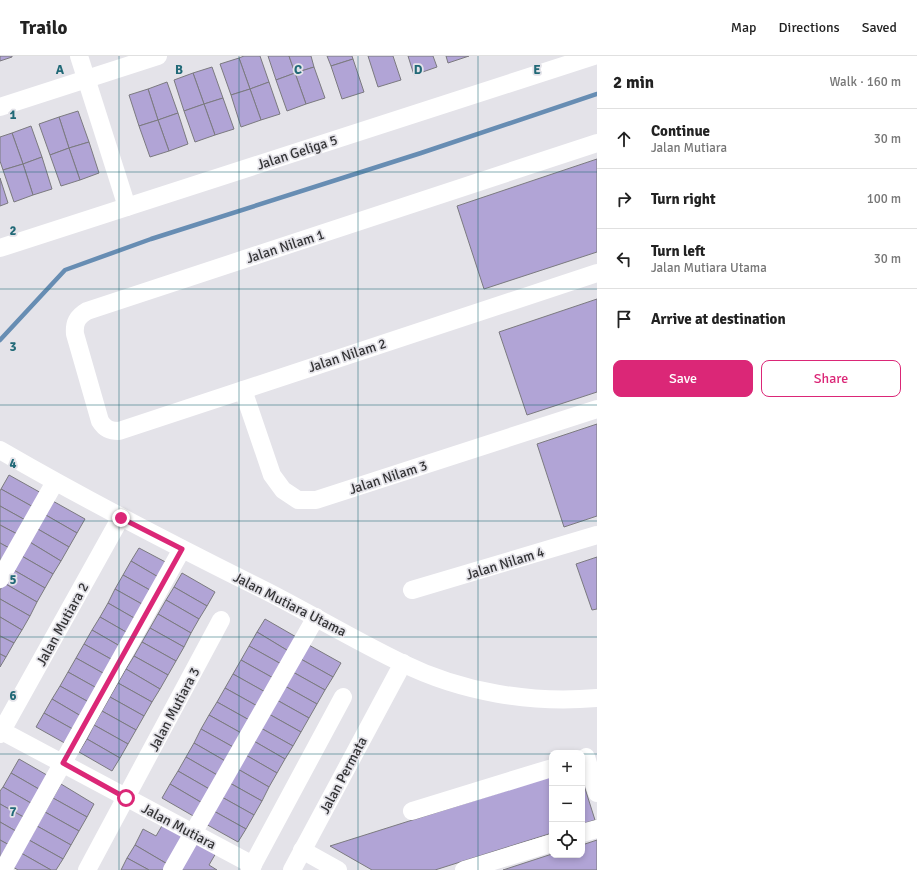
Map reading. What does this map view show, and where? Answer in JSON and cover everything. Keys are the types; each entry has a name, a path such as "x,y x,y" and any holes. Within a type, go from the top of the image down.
{"street":[{"path":"78,56 127,207"},
{"path":"0,107 158,56"},
{"name":"Jalan Geliga 5","path":"0,248 594,56"},
{"name":"Jalan Nilam 1","path":"100,421 74,327 81,315 87,311 597,144"},
{"name":"Jalan Nilam 2","path":"100,421 108,430 119,431 597,273"},
{"name":"Jalan Nilam 3","path":"243,390 272,475 283,490 298,500 316,500 597,409"},
{"name":"Jalan Mutiara Utama","path":"0,450 121,518 316,617 403,664 446,681 489,693 552,700 597,698"},
{"path":"0,579 55,482"},
{"name":"Jalan Mutiara 2","path":"1,732 121,518"},
{"name":"Jalan Nilam 4","path":"412,590 597,535"},
{"path":"3,870 182,549"},
{"path":"172,870 316,617"},
{"name":"Jalan Mutiara 3","path":"87,870 221,620"},
{"name":"Jalan Permata","path":"292,870 403,664"},
{"path":"252,868 343,697"},
{"name":"Jalan Mutiara","path":"1,732 63,763 193,833 252,868"},
{"path":"588,757 597,793"},
{"path":"412,811 549,769"},
{"path":"585,832 597,829"},
{"path":"464,870 549,844"},
{"path":"302,850 338,870"}],"building":[{"path":"0,56 12,56 12,57 0,61"},
{"path":"244,56 260,56 269,82 250,89 239,58"},
{"path":"268,56 289,56 295,73 276,80"},
{"path":"289,56 311,56 314,67 295,73"},
{"path":"327,56 352,56 353,59 331,66"},
{"path":"368,56 393,56 401,80 378,87"},
{"path":"408,56 433,56 437,67 414,75"},
{"path":"446,56 469,56 448,63"},
{"path":"239,58 250,89 231,95 220,64"},
{"path":"353,59 364,92 342,99 331,66"},
{"path":"212,67 223,98 204,104 193,73"},
{"path":"314,67 325,98 306,104 295,73"},
{"path":"193,73 204,104 184,111 174,80"},
{"path":"295,73 306,104 287,111 276,80"},
{"path":"167,82 178,113 158,120 148,89"},
{"path":"269,82 280,114 261,120 250,89"},
{"path":"148,89 158,120 139,126 129,95"},
{"path":"250,89 261,120 241,127 231,95"},
{"path":"223,98 234,129 215,135 204,104"},
{"path":"204,104 215,135 195,142 184,111"},
{"path":"78,111 89,142 69,148 59,117"},
{"path":"178,113 188,144 169,151 158,120"},
{"path":"59,117 69,148 50,155 39,124"},
{"path":"158,120 169,151 150,157 139,126"},
{"path":"31,126 42,157 23,164 12,133"},
{"path":"12,133 23,164 3,170 0,161 0,137"},
{"path":"89,142 99,173 80,180 69,148"},
{"path":"69,148 80,180 61,186 50,155"},
{"path":"42,157 52,189 33,195 23,164"},
{"path":"597,159 597,252 484,289 457,206"},
{"path":"23,164 33,195 14,202 3,170"},
{"path":"0,178 8,203 0,206"},
{"path":"597,299 597,392 527,415 499,332"},
{"path":"597,424 597,516 564,527 537,444"},
{"path":"9,475 43,494 35,508 1,489"},
{"path":"1,489 35,508 27,521 0,506"},
{"path":"51,500 85,519 77,533 44,514"},
{"path":"0,506 27,521 19,535 0,525"},
{"path":"44,514 77,533 69,547 36,528"},
{"path":"0,525 19,535 11,549 0,543"},
{"path":"36,528 69,547 61,561 28,541"},
{"path":"28,541 61,561 53,574 20,555"},
{"path":"0,543 11,549 0,561"},
{"path":"139,548 173,566 165,581 131,561"},
{"path":"20,555 53,574 45,588 12,569"},
{"path":"597,557 597,609 592,610 576,564"},
{"path":"131,561 165,581 157,594 123,575"},
{"path":"12,569 45,588 37,602 4,583"},
{"path":"182,573 215,592 207,606 174,587"},
{"path":"123,575 157,594 149,608 115,589"},
{"path":"4,583 37,602 30,616 0,599 0,590"},
{"path":"174,587 207,606 199,619 166,600"},
{"path":"115,589 149,608 141,622 108,603"},
{"path":"0,599 30,616 22,630 0,617"},
{"path":"166,600 199,619 191,633 158,614"},
{"path":"108,603 141,622 133,636 100,617"},
{"path":"158,614 191,633 184,647 150,628"},
{"path":"0,617 22,630 14,643 0,636"},
{"path":"100,617 133,636 125,649 92,630"},
{"path":"265,619 298,638 290,652 257,632"},
{"path":"150,628 184,647 176,661 142,642"},
{"path":"92,630 125,649 118,663 84,644"},
{"path":"257,632 290,652 283,665 249,646"},
{"path":"0,636 14,643 6,657 0,654"},
{"path":"142,642 176,661 168,675 134,656"},
{"path":"84,644 118,663 110,677 76,658"},
{"path":"307,644 341,663 333,677 299,658"},
{"path":"249,646 283,665 275,679 241,660"},
{"path":"0,654 6,657 0,667"},
{"path":"134,656 168,675 160,689 126,669"},
{"path":"76,658 110,677 102,691 68,672"},
{"path":"299,658 333,677 325,690 291,671"},
{"path":"241,660 275,679 267,693 233,674"},
{"path":"126,669 160,689 152,702 118,683"},
{"path":"291,671 325,690 317,704 283,685"},
{"path":"68,672 102,691 94,705 60,686"},
{"path":"233,674 267,693 259,707 225,688"},
{"path":"118,683 152,702 144,716 110,697"},
{"path":"283,685 317,704 309,718 275,699"},
{"path":"60,686 94,705 86,719 52,699"},
{"path":"225,688 259,707 251,721 217,702"},
{"path":"110,697 144,716 136,730 102,711"},
{"path":"52,699 86,719 78,732 44,713"},
{"path":"275,699 309,718 301,732 267,713"},
{"path":"217,702 251,721 243,734 209,715"},
{"path":"102,711 136,730 128,744 94,725"},
{"path":"44,713 78,732 70,746 36,727"},
{"path":"267,713 301,732 293,746 259,727"},
{"path":"209,715 243,734 235,748 201,729"},
{"path":"94,725 128,744 120,758 87,739"},
{"path":"259,727 293,746 285,759 252,740"},
{"path":"201,729 235,748 227,762 194,743"},
{"path":"87,739 120,758 112,771 79,752"},
{"path":"252,740 285,759 277,773 244,754"},
{"path":"194,743 227,762 219,776 186,757"},
{"path":"244,754 277,773 269,787 236,768"},
{"path":"186,757 219,776 211,790 178,771"},
{"path":"19,759 52,778 44,792 11,773"},
{"path":"236,768 269,787 262,801 228,782"},
{"path":"178,771 211,790 204,804 170,784"},
{"path":"11,773 44,792 36,806 3,787"},
{"path":"549,777 549,834 435,870 372,870 330,846"},
{"path":"228,782 262,801 254,815 220,796"},
{"path":"61,784 94,804 87,817 53,798"},
{"path":"170,784 204,804 195,817 162,798"},
{"path":"3,787 36,806 29,820 0,804 0,791"},
{"path":"585,788 595,820 585,823"},
{"path":"220,796 254,815 246,829 212,810"},
{"path":"53,798 87,817 79,831 45,812"},
{"path":"0,804 29,820 21,834 0,822"},
{"path":"212,810 246,829 238,842 204,823"},
{"path":"45,812 79,831 71,845 37,826"},
{"path":"0,822 21,834 13,847 0,840"},
{"path":"163,824 185,836 169,865 135,845 143,829 156,836"},
{"path":"37,826 71,845 63,859 29,840"},
{"path":"0,840 13,847 0,858"},
{"path":"29,840 63,859 56,870 51,870 21,853"},
{"path":"597,840 597,870 503,870 549,855 549,858 585,858 585,844"},
{"path":"194,841 216,853 209,865 217,870 179,870"},
{"path":"135,845 169,865 166,870 149,870 127,858"},
{"path":"21,853 51,870 18,870 13,867"},
{"path":"127,858 149,870 121,870"}],"waterway":[{"path":"0,340 65,270 151,239 421,153 597,94"}],"route":[{"path":"121,518 182,549 63,763 126,798"}]}
